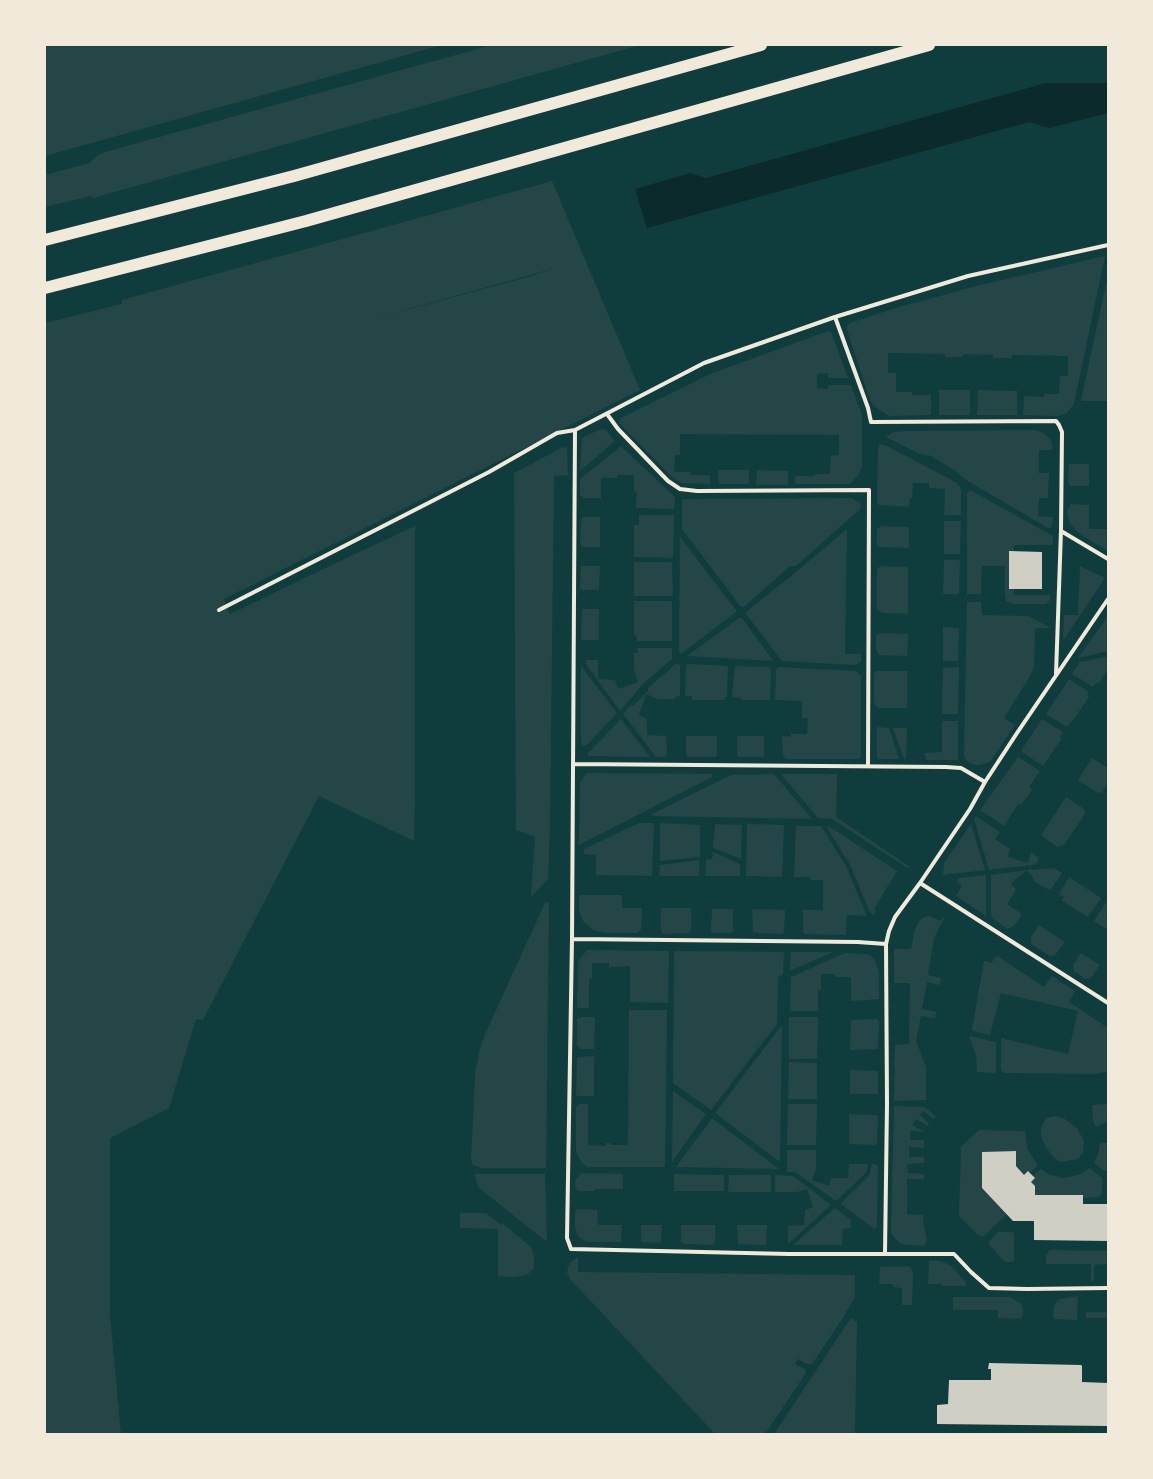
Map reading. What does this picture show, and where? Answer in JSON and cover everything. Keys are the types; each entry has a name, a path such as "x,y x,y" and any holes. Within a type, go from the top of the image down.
{"highway":[{"path":"45,240 294,176 761,45"},
{"path":"45,288 314,218 929,45"}],"street":[{"path":"219,610 489,472 557,433 575,430 704,363 835,317 968,276 1108,245"},
{"path":"835,317 868,408 871,422 1056,421 1062,432 1061,531 1056,675"},
{"path":"607,414 618,429 663,475 680,489 697,491 869,490 868,765"},
{"path":"575,430 572,939 567,1238 571,1249 789,1254 954,1254 989,1288 1108,1288"},
{"path":"1061,531 1108,559"},
{"path":"885,1253 887,1096 886,944 889,931 895,917 970,809 985,782 1108,599"},
{"path":"573,764 868,765 961,768 972,773 985,782"},
{"path":"920,883 1108,1003"},
{"path":"572,939 858,942 886,944"}],"shaded area":[{"path":"45,45 442,45 45,156"},
{"path":"492,45 640,45 93,198 91,196 45,207 45,175 90,163 98,155 105,152"},
{"path":"1046,83 1108,83 1108,113 1049,128 1029,122 647,228 635,189 691,173 706,178"},
{"path":"552,181 640,390 224,599 230,614 415,526 414,841 319,796 203,1020 196,1019 169,1108 110,1138 110,1316 121,1434 45,1434 45,323 122,304 122,300","holes":["552,269 531,276 369,320"]},
{"path":"1105,256 1074,404 1067,413 1058,416 1023,415 1024,396 1044,397 1044,394 1059,394 1060,376 1068,376 1068,356 1012,355 1012,358 993,358 993,355 963,354 963,357 945,357 945,354 888,353 888,373 896,373 896,392 912,392 912,395 931,395 931,415 889,416 874,406 870,400 847,330 847,326 850,323 889,310 976,286"},
{"path":"1108,274 1108,401 1081,401"},
{"path":"828,331 831,332 848,378 828,378 828,373 817,374 817,388 828,389 828,385 851,385 862,415 862,467 859,474 850,484 795,484 795,476 830,474 831,456 839,455 839,435 680,434 680,455 675,455 674,472 691,472 691,475 710,475 710,484 682,483 672,477 619,423 621,418 710,374"},
{"path":"939,390 970,390 970,415 939,415"},
{"path":"978,390 1017,391 1017,415 977,415"},
{"path":"601,429 606,430 615,441 580,471 582,438"},
{"path":"1035,430 1044,433 1050,439 1053,450 1039,450 1039,473 1049,473 1048,498 1039,498 1038,516 1053,517 1052,527 1048,528 966,480 956,471 931,456 920,454 886,437 894,432 904,431"},
{"path":"880,444 885,445 957,483 961,489 961,515 944,515 945,489 929,488 929,483 913,483 912,498 910,498 909,507 879,505 877,503 878,448"},
{"path":"621,446 675,497 674,509 636,508 637,492 634,491 634,475 617,475 617,478 601,478 601,498 584,498 580,495 580,479"},
{"path":"563,447 567,448 568,475 554,476 548,879 531,897 535,837 516,830 514,473"},
{"path":"1089,464 1089,486 1071,486 1068,483 1069,465"},
{"path":"718,470 749,470 749,484 719,484"},
{"path":"757,470 788,471 788,485 756,485"},
{"path":"970,490 1053,536 1053,545 1014,545 1010,589 1014,589 1014,595 1050,595 1050,600 1046,604 1013,604 1006,601 1005,566 982,566 981,594 967,594 967,493"},
{"path":"852,498 860,503 861,507 858,511 796,566 790,566 744,607 741,607 682,529 682,499"},
{"path":"1071,504 1089,505 1089,529 1108,529 1108,551 1081,535 1073,527 1069,521 1067,510"},
{"path":"639,515 674,515 672,558 634,557 634,525 639,525"},
{"path":"583,517 600,517 600,547 583,547 580,544 581,519"},
{"path":"944,521 961,521 960,554 944,554"},
{"path":"881,526 909,527 909,548 877,546 877,529"},
{"path":"847,529 845,654 861,654 861,661 856,665 782,661 746,612"},
{"path":"680,537 736,610 736,612 681,654 679,652"},
{"path":"944,560 960,560 959,594 943,594"},
{"path":"634,562 671,562 673,594 671,596 634,596"},
{"path":"581,566 600,566 599,590 581,590"},
{"path":"881,566 908,567 908,614 883,613 878,611 877,570"},
{"path":"1080,566 1105,578 1063,641 1064,615 1078,615"},
{"path":"634,601 672,602 672,641 637,641 637,636 634,635"},
{"path":"967,602 981,602 982,615 1028,616 1051,628 1035,628 1034,667 1004,718 1015,725 990,762 980,765 974,765 967,761 964,756"},
{"path":"582,609 599,609 599,640 582,640"},
{"path":"1108,616 1108,651 1078,658"},
{"path":"739,618 742,618 773,661 687,656"},
{"path":"943,627 959,628 958,661 943,661"},
{"path":"879,633 908,634 907,656 879,655 876,650 876,636"},
{"path":"637,648 672,648 672,659 643,684 620,711 586,664 586,660 598,660 598,679 615,680 618,689 638,682 634,670 634,653 638,653"},
{"path":"1108,656 1108,669 1099,683 1097,682 1093,687 1072,674 1080,662"},
{"path":"677,663 680,666 680,696 676,696 675,699 657,699 646,694 639,715 647,719 647,735 666,736 667,754 664,757 656,757 623,714 648,691 648,688"},
{"path":"688,664 728,666 727,697 725,697 724,700 692,700 692,696 685,696 686,666"},
{"path":"581,666 617,713 587,745 583,746 581,742"},
{"path":"735,666 770,667 770,700 741,700 741,698 732,697"},
{"path":"778,667 856,671 861,676 860,758 786,759 783,756 782,736 791,737 791,734 807,734 808,718 802,718 802,701 775,700 776,670"},
{"path":"959,667 958,714 942,714 943,668"},
{"path":"878,671 907,671 907,708 879,708 876,706 874,703 874,673"},
{"path":"1069,679 1089,692 1087,695 1089,697 1067,727 1046,714"},
{"path":"621,719 650,757 588,756 587,754"},
{"path":"1042,719 1063,732 1060,737 1062,738 1043,766 1021,751"},
{"path":"942,721 958,721 958,760 926,760 925,753 942,752"},
{"path":"877,727 889,728 899,759 879,759 877,757"},
{"path":"893,728 907,728 906,759 904,759"},
{"path":"686,736 717,736 717,755 715,757 689,757 686,755"},
{"path":"737,736 764,736 764,757 740,757 737,755"},
{"path":"1018,757 1040,771 1029,787 1032,790 1021,805 1018,804 1004,826 980,810"},
{"path":"1092,758 1108,768 1108,783 1102,792 1098,793 1078,780"},
{"path":"587,773 712,774 712,777 579,845 580,782"},
{"path":"774,774 812,819 653,816 652,814 731,775"},
{"path":"781,774 837,774 836,817 910,867 906,867 832,819 818,818"},
{"path":"1066,797 1084,809 1085,814 1064,845 1057,847 1041,835"},
{"path":"976,816 1000,832 995,839 1010,849 1008,857 1028,863 1031,852 1039,858 1037,863 1033,865 989,870 974,819"},
{"path":"639,823 654,823 652,876 596,875 596,855 584,854 584,849"},
{"path":"660,823 700,825 700,857 660,861"},
{"path":"715,824 742,825 741,859 713,848"},
{"path":"747,824 784,825 782,877 746,876"},
{"path":"971,824 985,870 943,875 944,863"},
{"path":"796,826 821,826 846,866 867,916 847,915 846,935 805,934 803,932 803,910 823,910 823,880 810,880 810,877 794,877"},
{"path":"826,826 830,827 897,871 874,909 876,910 873,916 868,908 850,865"},
{"path":"713,852 740,864 740,876 705,876 706,860 712,859"},
{"path":"699,860 699,876 659,876 660,865"},
{"path":"1054,868 1062,873 1049,890 1034,881 1027,870"},
{"path":"1027,870 1011,883 1016,890 1007,904 1022,914 1014,926 1007,929 993,919 991,915 991,875"},
{"path":"986,875 986,916 956,896 962,886 957,882 959,878"},
{"path":"1069,877 1101,898 1088,917 1061,900 1064,897 1059,894"},
{"path":"579,895 622,895 622,908 642,908 641,930 636,933 606,933 593,930 583,921 579,911"},
{"path":"1107,901 1108,902 1108,930 1094,921"},
{"path":"549,902 546,1168 481,1168 473,1165 471,1159 475,1074 480,1048 545,903"},
{"path":"661,908 691,908 691,931 689,933 663,934 661,931"},
{"path":"712,909 733,909 733,932 713,933 711,931"},
{"path":"752,909 785,910 784,932 782,934 756,933 753,931"},
{"path":"929,916 941,921 944,916 945,917 934,938 928,975 941,978 940,985 927,982 922,1009 936,1012 935,1018 921,1016 916,1041 926,1067 926,1100 894,1101 895,1045 909,1044 910,983 894,983 894,949 911,949 915,929 920,920"},
{"path":"1039,925 1065,942 1056,954 1050,956 1031,944 1031,937"},
{"path":"587,950 669,951 668,1003 630,1002 630,966 609,968 609,963 592,963 592,979 589,979 589,1008 577,1008 578,961"},
{"path":"674,951 784,952 783,974 778,977 777,1024 711,1110 673,1083"},
{"path":"791,952 833,952 790,971"},
{"path":"845,953 866,954 870,955 874,959 879,974 879,999 851,1001 851,977 835,977 835,974 821,974 821,990 818,990 818,1011 790,1011 791,977"},
{"path":"1081,953 1100,965 1089,979 1085,979 1074,971 1073,965"},
{"path":"997,956 1044,987 1052,976 1075,991 1069,1002 1108,1028 1108,1072 1093,1074 1003,1073 1001,1070 1001,1038 1068,1054 1078,1011 1001,993 990,1035 973,1031 972,1029 984,961 991,963"},
{"path":"629,1010 667,1010 665,1167 587,1167 582,1163 576,1152 576,1107 579,1104 588,1104 588,1145 606,1146 606,1143 610,1143 610,1145 628,1145"},
{"path":"581,1017 595,1017 594,1049 581,1049 577,1045 577,1019"},
{"path":"789,1017 818,1017 817,1059 789,1059"},
{"path":"877,1019 879,1022 878,1049 850,1050 851,1020"},
{"path":"781,1026 782,1028 780,1162 715,1113"},
{"path":"969,1036 996,1042 996,1073 977,1072 976,1055"},
{"path":"594,1056 594,1096 576,1096 577,1058"},
{"path":"789,1062 817,1063 817,1099 788,1099"},
{"path":"850,1070 878,1071 878,1094 850,1094"},
{"path":"673,1091 706,1114 672,1162"},
{"path":"788,1104 817,1104 816,1145 787,1145"},
{"path":"1107,1104 1108,1121 1096,1127 1093,1121 1092,1105"},
{"path":"894,1106 924,1107 936,1116 934,1119 923,1111 920,1115 929,1124 928,1126 916,1119 912,1125 925,1132 910,1131 910,1140 924,1140 924,1148 909,1147 909,1157 924,1157 924,1163 907,1164 908,1173 924,1174 924,1179 907,1179 907,1214 923,1215 927,1240 925,1245 922,1246 901,1244 892,1235"},
{"path":"849,1114 877,1115 877,1143 875,1145 849,1144"},
{"path":"1056,1116 1065,1119 1077,1128 1084,1141 1083,1152 1078,1159 1060,1162 1052,1156 1042,1140 1041,1128 1046,1118"},
{"path":"712,1118 779,1169 676,1167"},
{"path":"979,1130 1025,1131 1027,1148 1038,1166 1030,1173 1024,1175 1016,1166 1016,1151 982,1152 982,1188 1007,1214 984,1236 979,1236 959,1216 961,1147"},
{"path":"1100,1143 1108,1143 1108,1171 1104,1171 1094,1163 1098,1154"},
{"path":"787,1150 816,1150 816,1169 812,1180 829,1186 831,1178 848,1178 849,1164 868,1164 866,1173 836,1201 795,1172 787,1172"},
{"path":"872,1164 877,1165 878,1168 877,1226 875,1229 840,1204 869,1176"},
{"path":"1090,1168 1102,1178 1102,1194 1099,1197 1083,1198 1035,1195 1035,1186 1031,1182 1032,1176 1041,1169 1048,1174 1063,1178 1074,1176"},
{"path":"581,1173 623,1174 623,1189 595,1189 594,1191 579,1191 575,1185 576,1179"},
{"path":"475,1174 545,1174 547,1241 478,1187"},
{"path":"674,1174 724,1175 724,1191 674,1191"},
{"path":"729,1175 771,1175 771,1192 728,1192"},
{"path":"775,1175 793,1176 831,1205 788,1244 788,1226 804,1225 805,1210 813,1207 807,1189 797,1192 775,1192"},
{"path":"835,1208 851,1220 851,1228 843,1229 842,1245 793,1245"},
{"path":"577,1209 597,1210 598,1225 622,1225 621,1242 588,1242 581,1239 577,1235 575,1226 575,1211"},
{"path":"460,1213 486,1213 501,1225 502,1223 531,1247 534,1256 534,1268 527,1275 514,1277 498,1276 498,1229 460,1228"},
{"path":"641,1225 662,1225 661,1242 641,1242"},
{"path":"681,1225 715,1225 715,1243 713,1245 684,1244 681,1242"},
{"path":"737,1225 767,1225 766,1244 738,1244"},
{"path":"998,1232 1012,1232 1014,1234 1014,1260 1012,1262 1005,1262 989,1245 989,1242"},
{"path":"1050,1250 1108,1251 1108,1264 1094,1265 1094,1281 1091,1281 1091,1264 1046,1264 1046,1255"},
{"path":"578,1257 578,1272 855,1275 855,1297 812,1364 807,1364 798,1359 795,1364 805,1369 806,1373 765,1434 715,1434 570,1279 567,1273 568,1267 572,1261"},
{"path":"929,1260 943,1262 951,1266 965,1281 966,1286 943,1286 941,1284 928,1284"},
{"path":"909,1266 913,1272 912,1305 902,1305 902,1288 893,1287 893,1284 879,1284 880,1267"},
{"path":"1078,1296 1077,1320 1054,1319 1054,1306 1059,1299"},
{"path":"953,1297 1010,1297 1022,1304 1023,1315 1021,1319 998,1318 998,1310 953,1310"},
{"path":"1086,1312 1108,1312 1108,1318 1086,1318"},
{"path":"851,1318 857,1322 855,1434 774,1434"}],"building":[{"path":"1009,551 1042,552 1042,589 1009,589"},
{"path":"1016,1151 1016,1166 1024,1175 1028,1171 1035,1178 1031,1182 1035,1186 1035,1195 1083,1195 1083,1204 1108,1204 1108,1241 1034,1240 1034,1221 1013,1221 982,1188 982,1152"},
{"path":"989,1363 1081,1365 1082,1382 1108,1383 1108,1426 937,1424 937,1405 948,1404 949,1380 991,1380 991,1369 988,1369"}]}
